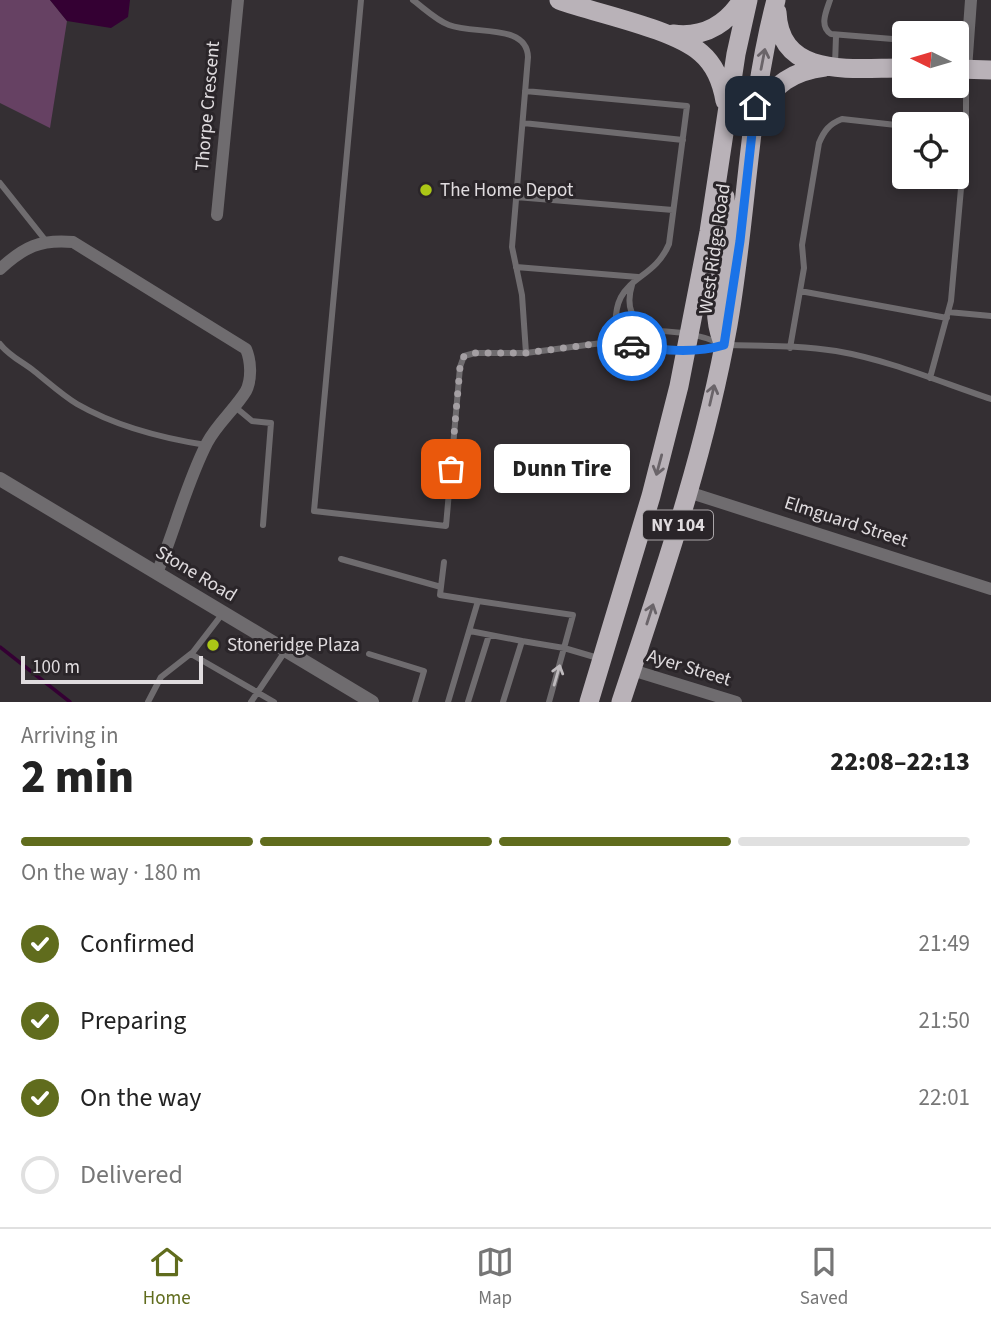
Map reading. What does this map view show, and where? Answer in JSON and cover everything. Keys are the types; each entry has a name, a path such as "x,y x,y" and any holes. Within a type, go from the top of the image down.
{"highway":[{"path":"559,0 658,32 695,48 712,64 722,87 726,119"},
{"path":"658,32 686,35 709,31 724,22 742,0"},
{"name":"West Ridge Road","path":"589,702 657,476 688,343 711,221 736,54 748,0"},
{"path":"777,0 778,25 788,47 808,61 835,67"},
{"name":"West Ridge Road","path":"621,702 688,492 724,345 762,61 777,0"},
{"path":"752,134 763,105 781,82 803,71 835,67 892,68"},
{"path":"970,69 991,70"},
{"path":"722,151 726,203 723,256 715,307 716,326 724,345"}],"street":[{"name":"Thorpe Crescent","path":"217,215 237,0"},
{"path":"967,21 971,0"},
{"path":"0,269 17,253 46,241 73,242 246,349 250,359 247,389 206,445 190,479 157,573"},
{"name":"Stone Road","path":"0,479 372,702"},
{"name":"Elmguard Street","path":"688,492 991,589"},
{"name":"Ayer Street","path":"632,670 736,702"}],"lane":[{"path":"361,0 314,511 446,526 461,361 469,353 526,353 617,341 631,334 659,332"},
{"path":"413,0 450,26 470,31 509,34 523,40 528,51 512,247 522,295 526,353"},
{"path":"830,0 824,24 827,32 836,36 892,39"},
{"path":"835,67 836,36"},
{"path":"525,92 687,106 666,251 636,279 620,299 616,318 617,341"},
{"path":"790,348 804,268 802,246 819,143 824,132 832,122 842,119 892,125"},
{"path":"523,123 682,140"},
{"path":"0,183 46,241"},
{"path":"930,379 948,315 960,189"},
{"path":"516,197 673,210"},
{"path":"516,267 636,279"},
{"path":"636,279 629,298 630,310 640,324 706,350 724,345"},
{"path":"800,291 948,315 991,316"},
{"path":"617,341 640,347 688,343 849,354 991,399"},
{"path":"0,344 7,353 22,361 76,403 116,424 162,437 206,445"},
{"path":"234,406 252,421 271,423 263,525"},
{"path":"341,559 441,587"},
{"path":"444,562 440,595 573,615 549,702"},
{"path":"448,702 478,601"},
{"path":"148,702 161,677 191,654 223,613"},
{"path":"470,631 565,648 603,660"},
{"path":"468,702 489,635"},
{"path":"503,702 522,641"},
{"path":"251,702 286,650"},
{"path":"191,654 274,702"},
{"path":"369,654 424,671 415,702"}],"shaded area":[{"path":"0,0 50,0 67,21 50,128 0,103"},
{"path":"50,0 130,0 128,17 111,28 67,21"}],"waterway":[{"path":"0,647 70,702"}],"way so far":[{"path":"451,469 460,367 464,356 469,353 526,353 617,341 632,346"}],"place":[{"name":"The Home Depot","path":"426,190"},
{"name":"Dunn Tire","path":"451,469"},
{"name":"Stoneridge Plaza","path":"213,645"}],"route":[{"path":"632,346 686,351 706,350 724,345 740,241 755,106"}]}
